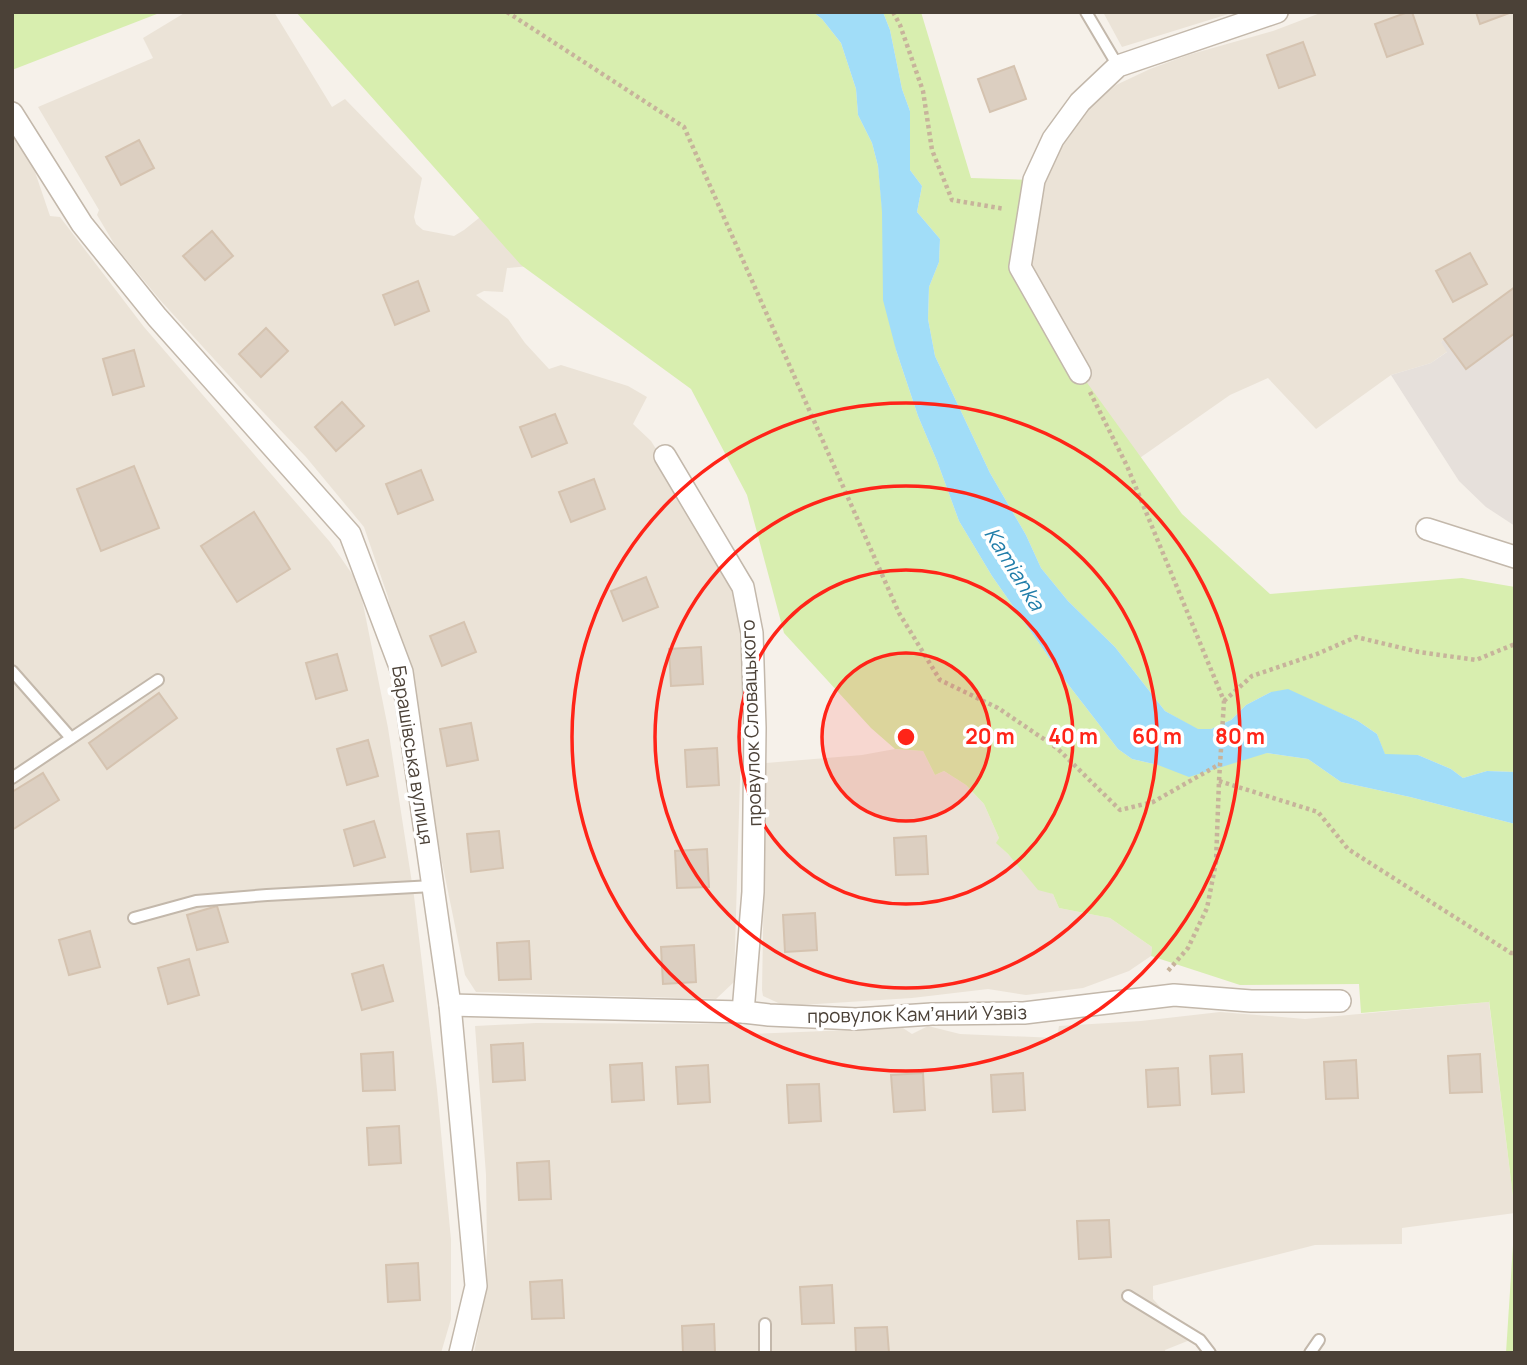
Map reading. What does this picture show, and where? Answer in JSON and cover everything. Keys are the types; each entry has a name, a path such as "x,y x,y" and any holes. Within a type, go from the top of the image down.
{"street":[{"path":"1080,373 1020,267 1034,180 1053,139 1080,102 1118,66 1277,12"},
{"name":"Барашівська вулиця","path":"12,113 82,223 149,307 350,534 402,672 450,1005 476,1286 460,1353"},
{"name":"провулок Словацького","path":"665,456 743,587 752,633 755,728 753,892 743,1012"},
{"path":"1427,529 1515,557"},
{"name":"провулок Камʼяний Узвіз","path":"450,1005 743,1012 856,1019 932,1014 1024,1013 1174,995 1251,1001 1340,1001"}],"lane":[{"path":"1086,12 1118,66"},
{"path":"12,671 71,738"},
{"path":"12,778 158,680"},
{"path":"134,918 196,901 433,886"},
{"path":"1128,1296 1200,1340 1210,1353"},
{"path":"765,1324 765,1353"},
{"path":"1310,1353 1319,1340"}],"path":[{"path":"507,12 684,127 899,613 940,680 998,708 1057,748 1121,810 1153,802 1220,764"},
{"path":"894,12 923,91 932,150 952,200 1028,212"},
{"path":"1080,373 1127,466 1224,701 1216,862 1208,908 1188,948 1143,998"},
{"path":"1224,701 1252,676 1317,654 1356,637 1419,652 1476,660 1515,643"},
{"path":"1219,781 1318,812 1348,849 1511,953 1515,953"}],"shaded area":[{"path":"186,12 274,12 332,107 345,99 422,178 414,217 416,224 423,230 454,236 464,230 479,218 483,193 596,260 507,268 503,292 484,291 476,295 508,319 549,369 561,365 628,386 647,397 633,424 651,441 721,553 745,610 734,982 716,999 476,992 465,975 388,597 364,527 306,457 160,300 116,247 97,215 99,210 38,107 153,58 143,38"},
{"path":"1103,12 1235,12 1122,47"},
{"path":"1323,12 1515,12 1515,287 1441,342 1448,351 1431,363 1391,375 1316,429 1268,378 1230,395 1134,462 1078,382 1018,249 1053,150 1089,106 1116,85 1188,55 1273,31"},
{"path":"12,133 34,169 50,216 60,217 144,327 330,542 359,584 388,728 414,896 437,1089 451,1240 451,1319 441,1353 12,1353"},
{"path":"1515,287 1515,526 1486,507 1459,481 1391,375 1431,363 1447,352 1441,342"},
{"path":"895,749 923,751 935,775 944,771 966,785 984,804 999,838 997,843 1043,890 1053,894 1059,908 1110,918 1152,947 1151,956 1129,971 1083,988 1026,995 988,989 912,998 785,1006 763,996 766,763 862,755"},
{"path":"1489,1002 1515,1213 1402,1228 1402,1244 1315,1245 1153,1286 1153,1299 1190,1340 1165,1350 1166,1353 474,1353 485,1296 487,1249 486,1175 475,1026 536,1023 741,1024 748,1034 903,1028 912,1034 928,1026 960,1034 1057,1038 1059,1026 1141,1021 1220,1012 1305,1019"}],"green space":[{"path":"12,12 162,12 12,70"},
{"path":"296,12 813,12 822,19 841,43 856,89 858,115 872,143 878,166 896,350 918,416 959,521 992,576 1064,679 1118,749 1132,759 1158,765 1267,753 1308,759 1341,782 1515,824 1515,1213 1489,1000 1361,1013 1359,984 1240,985 1151,956 1152,947 1110,918 1059,908 1053,894 1038,890 996,843 999,838 984,804 966,785 944,771 935,775 923,751 895,749 871,728 784,633 747,495 691,389 521,265"},
{"path":"883,12 921,12 971,178 1034,180 1020,267 1080,373 1182,514 1270,594 1462,578 1515,587 1515,772 1487,771 1463,778 1451,769 1418,755 1385,755 1377,734 1358,721 1324,706 1271,692 1246,705 1231,720 1211,729 1198,730 1165,711 1115,647 1068,601 1041,568 1026,535 990,473 935,356 928,319 929,287 939,262 940,239 917,212 922,186 910,170 910,111"},
{"path":"1515,1214 1515,1353 1506,1353"}],"water":[{"name":"Kamianka","path":"813,12 883,12 910,111 910,170 922,186 917,212 940,239 939,262 929,287 928,319 935,356 990,473 1026,535 1041,568 1068,601 1115,647 1165,711 1198,729 1211,729 1231,720 1246,705 1271,692 1288,689 1358,721 1377,734 1385,754 1418,755 1451,769 1463,778 1487,771 1515,772 1515,824 1341,782 1308,759 1267,753 1189,777 1158,765 1132,759 1118,749 1064,679 992,576 959,521 918,416 883,300 882,212 878,166 872,143 858,115 856,89 841,43"}],"building":[{"path":"1412,12 1423,44 1387,57 1375,24"},
{"path":"1476,12 1512,12 1480,24"},
{"path":"1303,42 1315,75 1279,88 1267,55"},
{"path":"1014,66 1026,99 990,112 978,79"},
{"path":"139,140 154,168 121,185 106,157"},
{"path":"212,231 233,256 205,280 183,256"},
{"path":"1470,253 1487,284 1453,302 1436,271"},
{"path":"418,281 429,311 395,325 383,295"},
{"path":"1515,287 1515,333 1466,369 1444,339"},
{"path":"266,328 288,351 261,377 239,354"},
{"path":"134,350 144,386 113,395 103,359"},
{"path":"342,402 364,426 336,451 315,427"},
{"path":"555,414 567,443 532,457 520,427"},
{"path":"134,466 159,528 101,551 77,489"},
{"path":"421,470 433,500 398,514 386,484"},
{"path":"594,479 605,509 571,522 559,492"},
{"path":"254,512 290,569 237,602 201,546"},
{"path":"646,577 658,607 623,621 611,591"},
{"path":"464,622 476,652 442,666 430,636"},
{"path":"701,647 703,684 671,686 669,649"},
{"path":"337,654 347,690 316,699 306,663"},
{"path":"159,693 177,718 107,769 89,743"},
{"path":"471,723 478,760 447,766 440,729"},
{"path":"368,740 378,776 347,785 337,749"},
{"path":"717,748 719,785 687,787 685,750"},
{"path":"43,773 59,800 12,830 12,792"},
{"path":"374,821 385,857 354,866 344,830"},
{"path":"499,831 503,868 471,872 467,834"},
{"path":"926,836 928,874 896,875 894,838"},
{"path":"707,849 709,887 677,888 675,851"},
{"path":"217,906 228,942 197,950 187,915"},
{"path":"815,913 817,950 785,952 783,915"},
{"path":"90,931 100,967 69,975 59,940"},
{"path":"529,941 531,979 499,980 497,943"},
{"path":"694,945 696,982 663,984 661,947"},
{"path":"189,959 199,995 168,1004 158,968"},
{"path":"383,965 393,1001 362,1010 352,974"},
{"path":"523,1043 525,1080 493,1082 491,1045"},
{"path":"393,1052 395,1090 363,1091 361,1054"},
{"path":"1242,1054 1244,1092 1212,1094 1210,1056"},
{"path":"1480,1054 1482,1092 1450,1093 1448,1056"},
{"path":"1356,1060 1358,1098 1326,1099 1324,1062"},
{"path":"642,1063 644,1100 612,1102 610,1065"},
{"path":"708,1065 710,1102 678,1104 676,1067"},
{"path":"1178,1068 1180,1105 1148,1107 1146,1070"},
{"path":"923,1073 925,1110 894,1112 891,1075"},
{"path":"1023,1073 1025,1110 993,1112 991,1075"},
{"path":"819,1084 821,1121 789,1123 787,1085"},
{"path":"399,1126 401,1163 369,1165 367,1128"},
{"path":"549,1161 551,1199 519,1200 517,1163"},
{"path":"1109,1220 1111,1257 1079,1259 1077,1221"},
{"path":"418,1263 420,1300 388,1302 386,1265"},
{"path":"562,1280 564,1318 532,1319 530,1282"},
{"path":"832,1285 834,1323 802,1324 800,1287"},
{"path":"714,1324 715,1353 683,1353 682,1326"},
{"path":"887,1327 889,1353 856,1353 855,1328"}]}
